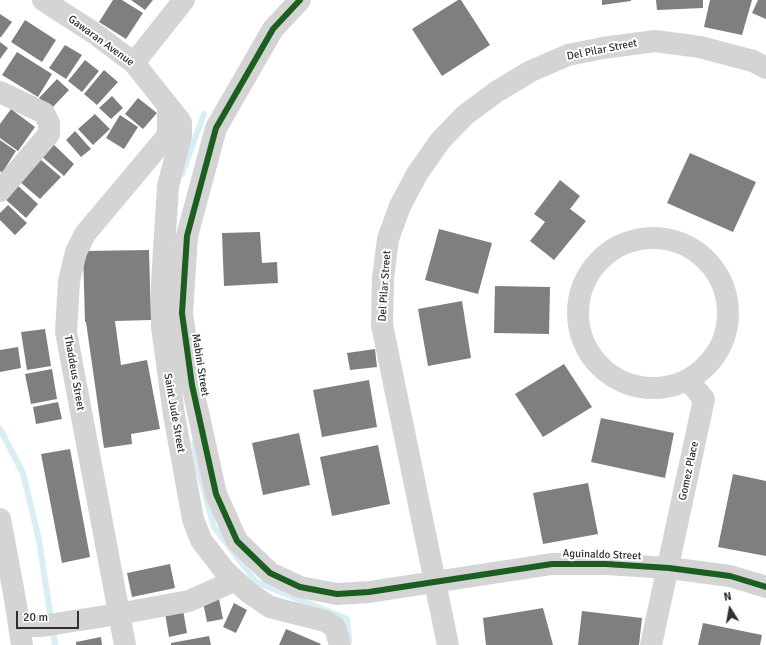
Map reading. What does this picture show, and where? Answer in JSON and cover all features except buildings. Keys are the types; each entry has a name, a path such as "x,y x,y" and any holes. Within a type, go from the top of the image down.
{"street":[{"name":"Gawaran Avenue","path":"43,0 94,33 134,63 168,107"},
{"path":"134,63 184,0"},
{"name":"Mabini Street","path":"300,0 273,29 216,128 187,236 182,313 192,385 216,494 237,541 270,573 300,587 337,594 369,592 436,582"},
{"name":"Del Pilar Street","path":"448,645 382,325 383,278 388,239 400,206 417,174 440,142 465,115 496,92 531,71 568,55 603,48 655,41 700,47 753,61 766,68"},
{"path":"0,92 44,113 49,123 49,134 0,191"},
{"name":"Saint Jude Street","path":"168,107 181,122 181,136 168,186 162,282 162,328 164,354 193,519 201,540 210,554 234,581 270,607 325,621 335,628 340,645"},
{"name":"Thaddeus Street","path":"125,645 66,332 69,281 76,252 85,234 168,135 168,107"},
{"path":"655,238 680,242 701,254 718,273 727,296 729,321 726,333 722,345 708,365 688,380 664,388 639,387 616,379 597,363 583,342 577,318 580,293 591,271 608,253 630,241 655,238"},
{"name":"Gomez Place","path":"669,568 704,399 688,380"},
{"path":"1,526 8,603 21,640 42,626 189,601 234,581"},
{"name":"Aguinaldo Street","path":"436,582 552,564 606,564 669,568 730,576 766,587"},
{"path":"652,645 669,568"}],"waterway":[{"path":"182,174 204,114"},
{"path":"0,429 23,473 39,540 55,645"},
{"path":"194,443 197,465 214,527 256,582 347,619 349,641"}],"cycle path":[{"path":"300,0 273,29 216,128 187,236 182,313 192,385 216,494 237,541 270,573 300,587 337,594 369,592 552,564 606,564 669,568 730,576 766,587"}]}
